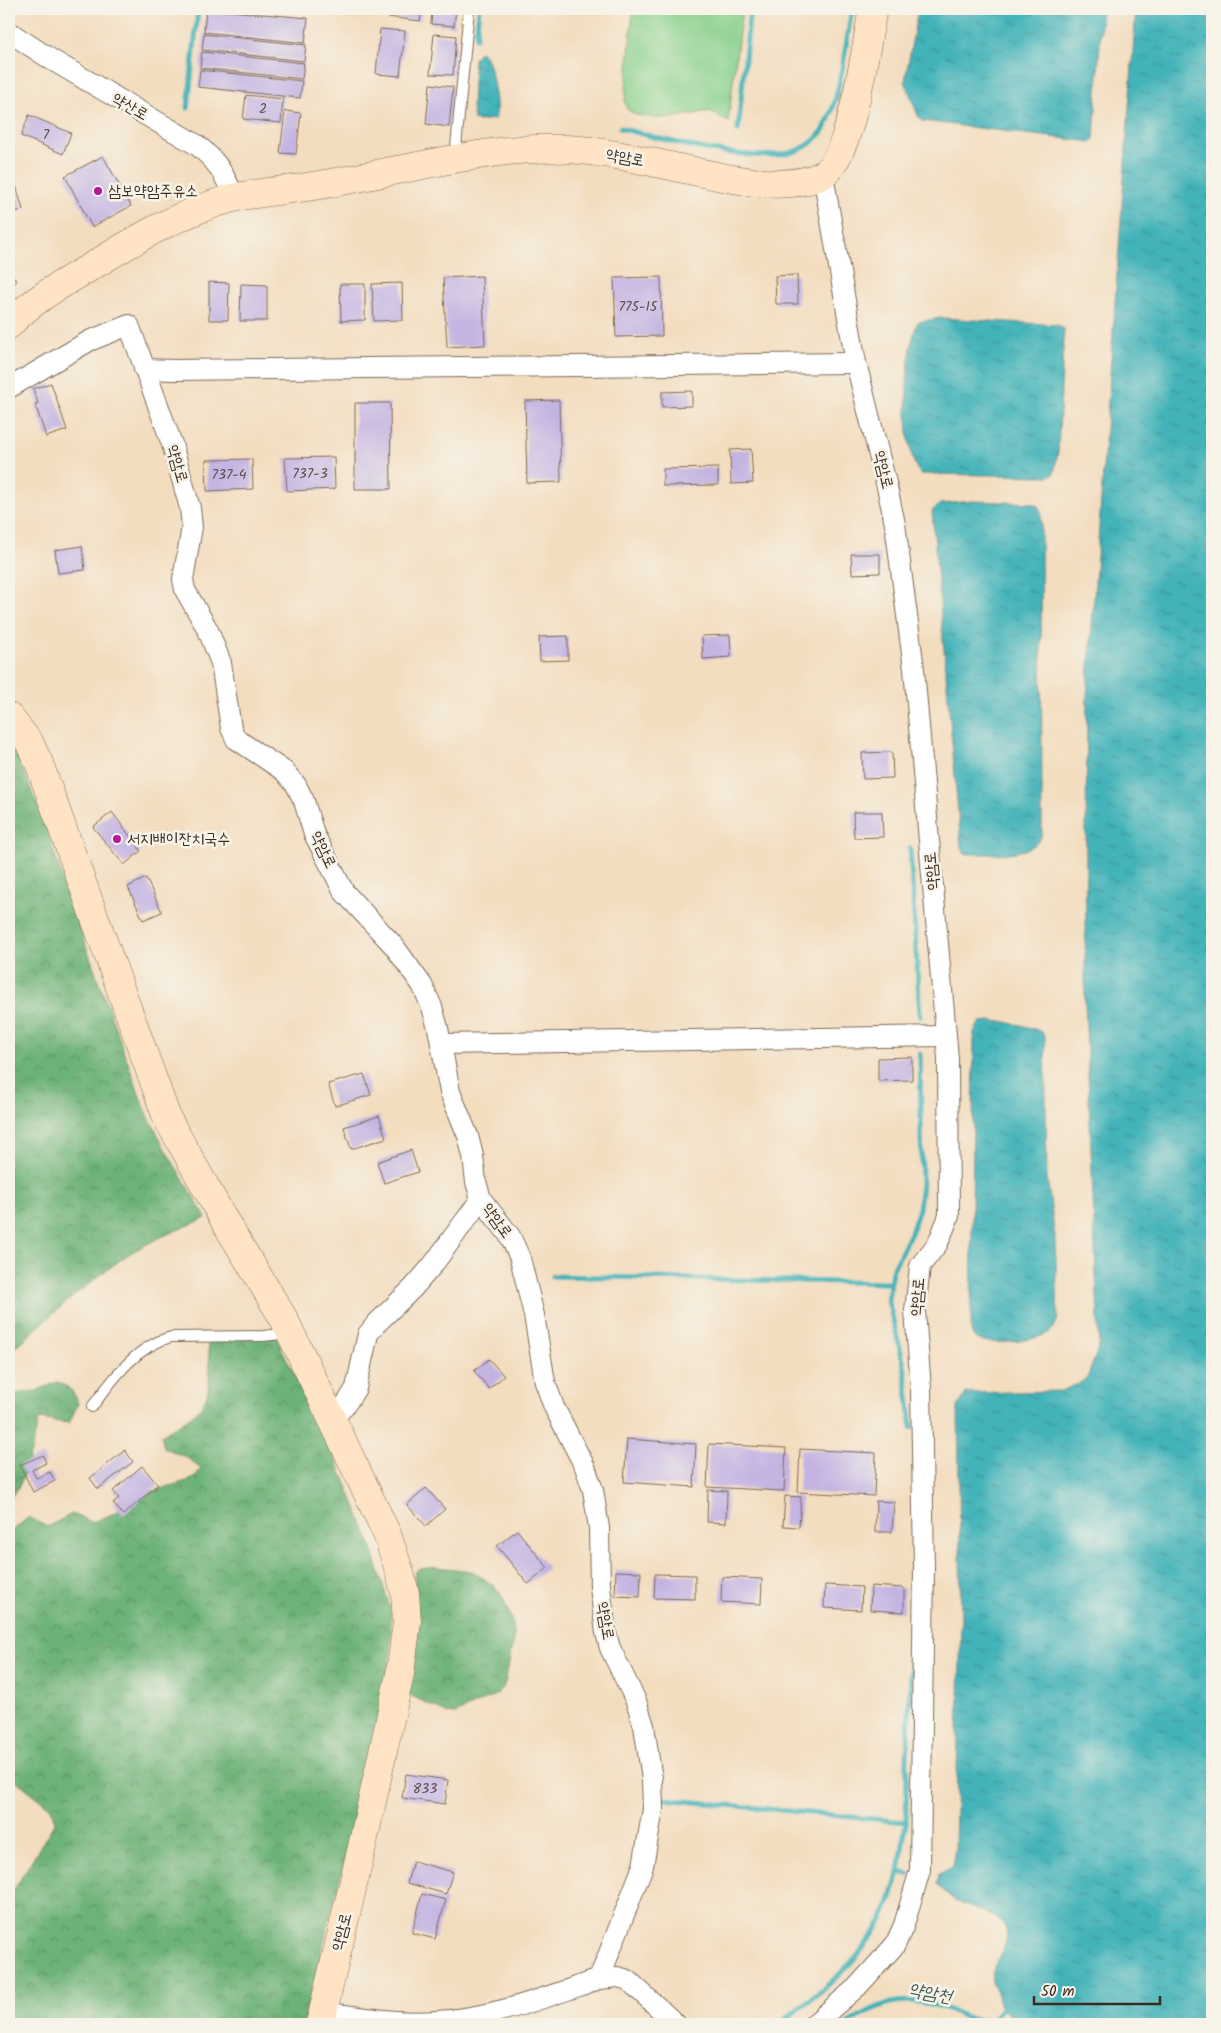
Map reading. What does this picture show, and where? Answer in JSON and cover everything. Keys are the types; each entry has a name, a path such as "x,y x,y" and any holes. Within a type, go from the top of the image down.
{"street":[{"path":"823,175 832,166 844,146 853,112 873,9"},
{"name":"약산로","path":"9,32 60,65 197,146 213,158 234,198"},
{"name":"약암로","path":"9,325 21,312 42,296 146,233 176,218 234,198 315,186 455,159 510,151 568,149 628,158 744,182 786,183 823,175 856,363 888,487 914,669 948,1058 949,1216 938,1243 920,1266 915,1311 921,1389 924,1568 920,1870 904,1925 895,1945 857,1987 814,2024"},
{"name":"약암로","path":"9,388 89,340 129,325 172,444 190,508 192,527 184,578 185,590 192,606 208,630 221,663 231,728 236,739 284,771 296,784 314,834 344,892 394,946 422,984 432,1007 450,1092 468,1136 481,1199 510,1236 520,1258 534,1315 545,1382 554,1406 585,1467 593,1490 599,1528 600,1587 606,1633 610,1648 636,1701 650,1755 653,1809 645,1859 636,1887 599,1979 529,2004 475,2017 438,2023 321,2018 362,1847 400,1674 407,1622 405,1593 400,1572 387,1534 291,1333 219,1212 167,1118 38,763 29,742 9,717"},
{"path":"144,368 193,370 856,363"},
{"path":"441,1044 946,1036"},
{"path":"332,1421 348,1402 356,1388 368,1334 432,1266 481,1199"},
{"path":"599,1979 618,1977 628,1980 676,2024"}],"lane":[{"path":"455,159 468,9"},
{"path":"92,1407 122,1370 138,1354 159,1340 171,1337 263,1336 291,1333"}],"green space":[{"path":"633,9 742,9 728,122 710,111 670,118 656,118 636,115 627,109 625,102"},
{"path":"9,741 15,749 46,828 143,1105 163,1145 206,1218 153,1241 123,1258 64,1304 9,1354"},
{"path":"276,1337 337,1462 369,1539 391,1611 391,1652 376,1726 303,2024 9,2024 9,1898 55,1822 51,1808 9,1775 9,1533 29,1517 47,1527 72,1514 92,1522 110,1515 154,1491 193,1479 201,1469 186,1457 164,1448 161,1435 182,1423 200,1408 204,1401 210,1375 208,1339"},
{"path":"57,1382 71,1390 78,1404 69,1423 39,1419 32,1450 20,1485 9,1498 9,1395 36,1391"},
{"path":"437,1567 472,1571 493,1585 502,1596 513,1624 514,1635 503,1688 497,1694 455,1714 446,1713 406,1693 415,1573 418,1569"}],"water":[{"path":"918,9 1102,9 1094,140 1091,142 922,121 918,116 905,81"},
{"path":"1136,9 1212,9 1212,2024 1024,2024 1000,2006 998,1995 993,1985 992,1974 1005,1945 1007,1933 1002,1922 991,1915 963,1905 937,1885 939,1874 952,1867 955,1849 961,1622 958,1407 966,1393 1062,1391 1087,1379 1099,1346 1085,1001 1087,696"},
{"path":"478,53 482,53 485,56 490,68 496,98 495,119 474,120 472,107 474,59"},
{"path":"941,318 1058,325 1064,329 1058,451 1054,474 1049,476 921,474 914,463 907,424 910,353 918,322"},
{"path":"972,501 1031,503 1038,506 1041,511 1042,834 1038,842 1030,848 1009,853 965,854 961,847 932,511 940,504"},
{"path":"990,1021 1030,1027 1042,1032 1045,1037 1047,1177 1055,1237 1058,1318 1054,1328 1045,1335 1013,1342 981,1341 974,1337 971,1328 974,1032 980,1022"}],"building":[{"path":"206,9 308,18 305,43 204,32"},
{"path":"340,9 374,9 374,15 339,12"},
{"path":"388,9 422,9 420,21 387,17"},
{"path":"432,9 456,9 454,26 431,24"},
{"path":"380,29 405,31 400,76 376,74"},
{"path":"204,34 306,45 304,61 202,50"},
{"path":"434,34 456,36 453,75 430,74"},
{"path":"202,52 304,63 302,79 200,68"},
{"path":"200,70 302,81 300,98 198,87"},
{"path":"430,84 453,87 449,127 426,124"},
{"path":"246,95 283,99 281,123 243,119"},
{"path":"285,111 301,113 296,154 280,153"},
{"path":"29,115 71,133 63,154 21,136"},
{"name":"삼보약암주유소","path":"103,156 131,206 92,227 65,176"},
{"path":"15,182 23,210 9,213 9,184"},
{"path":"9,272 17,281 9,288"},
{"path":"797,275 798,304 776,304 775,276"},
{"path":"482,276 485,345 447,347 443,278"},
{"path":"661,277 662,336 616,337 614,278"},
{"path":"209,282 229,283 228,320 209,320"},
{"path":"402,283 403,320 374,321 372,284"},
{"path":"241,284 267,285 267,321 240,321"},
{"path":"340,284 365,284 365,320 341,321"},
{"path":"51,383 67,430 46,437 35,404 38,403 33,389"},
{"path":"692,391 692,406 662,407 662,392"},
{"path":"559,400 561,482 527,483 525,401"},
{"path":"355,403 390,403 391,489 355,489"},
{"path":"751,449 753,483 731,484 730,450"},
{"path":"334,457 335,489 287,491 285,458"},
{"path":"252,459 253,489 207,491 206,460"},
{"path":"718,468 718,485 663,486 663,469"},
{"path":"82,546 85,570 58,573 55,550"},
{"path":"851,554 880,554 880,573 852,574"},
{"path":"730,635 731,657 703,659 702,636"},
{"path":"568,636 568,660 540,661 539,637"},
{"path":"892,752 893,778 863,779 862,753"},
{"name":"서지배이잔치국수","path":"112,812 141,851 124,865 93,827"},
{"path":"853,812 882,812 883,837 854,838"},
{"path":"146,878 162,912 143,920 128,887"},
{"path":"912,1057 912,1080 878,1081 878,1058"},
{"path":"364,1074 371,1095 335,1106 328,1084"},
{"path":"379,1116 386,1138 351,1149 344,1127"},
{"path":"411,1150 418,1172 384,1183 377,1162"},
{"path":"489,1359 504,1376 489,1389 474,1371"},
{"path":"627,1439 696,1444 694,1487 624,1482"},
{"path":"709,1444 786,1448 784,1491 707,1487"},
{"path":"800,1449 876,1453 874,1496 798,1492"},
{"path":"125,1450 133,1462 98,1489 90,1478"},
{"path":"43,1455 46,1463 32,1470 36,1478 50,1472 55,1481 33,1492 20,1465"},
{"path":"142,1466 158,1485 123,1515 113,1503 119,1498 113,1491"},
{"path":"426,1488 445,1509 426,1526 407,1505"},
{"path":"708,1490 727,1491 726,1523 707,1522"},
{"path":"785,1496 801,1497 799,1527 783,1526"},
{"path":"876,1501 894,1502 892,1532 875,1532"},
{"path":"517,1530 548,1568 528,1584 497,1546"},
{"path":"616,1571 641,1572 640,1597 615,1596"},
{"path":"655,1574 695,1575 695,1599 654,1598"},
{"path":"722,1577 762,1579 761,1604 721,1602"},
{"path":"825,1585 862,1587 861,1610 824,1608"},
{"path":"871,1586 904,1588 904,1612 870,1610"},
{"path":"406,1774 448,1780 445,1804 402,1798"},
{"path":"413,1861 453,1872 446,1894 407,1883"},
{"path":"422,1894 446,1900 435,1939 412,1933"}],"waterway":[{"path":"188,108 198,9"},
{"path":"476,38 479,9"},
{"path":"738,130 750,9"},
{"path":"620,128 704,149 728,153 771,155 799,150 814,141 822,132 830,116 842,70 852,9"},
{"path":"910,848 920,1016"},
{"path":"912,1428 904,1365 888,1300 892,1271 911,1233 919,1209 922,1183 920,1054"},
{"path":"552,1276 890,1283"},
{"path":"899,1872 906,1822 913,1630"},
{"path":"663,1799 906,1822"},
{"path":"779,2024 822,1990 848,1966 871,1938 883,1917 899,1872 908,1874"},
{"name":"약암천","path":"847,2024 872,2010 895,2002 907,2001 932,2004 978,2020 991,2020 1006,2004"}],"place":[{"name":"삼보약암주유소","path":"98,191"},
{"name":"서지배이잔치국수","path":"117,839"}]}
